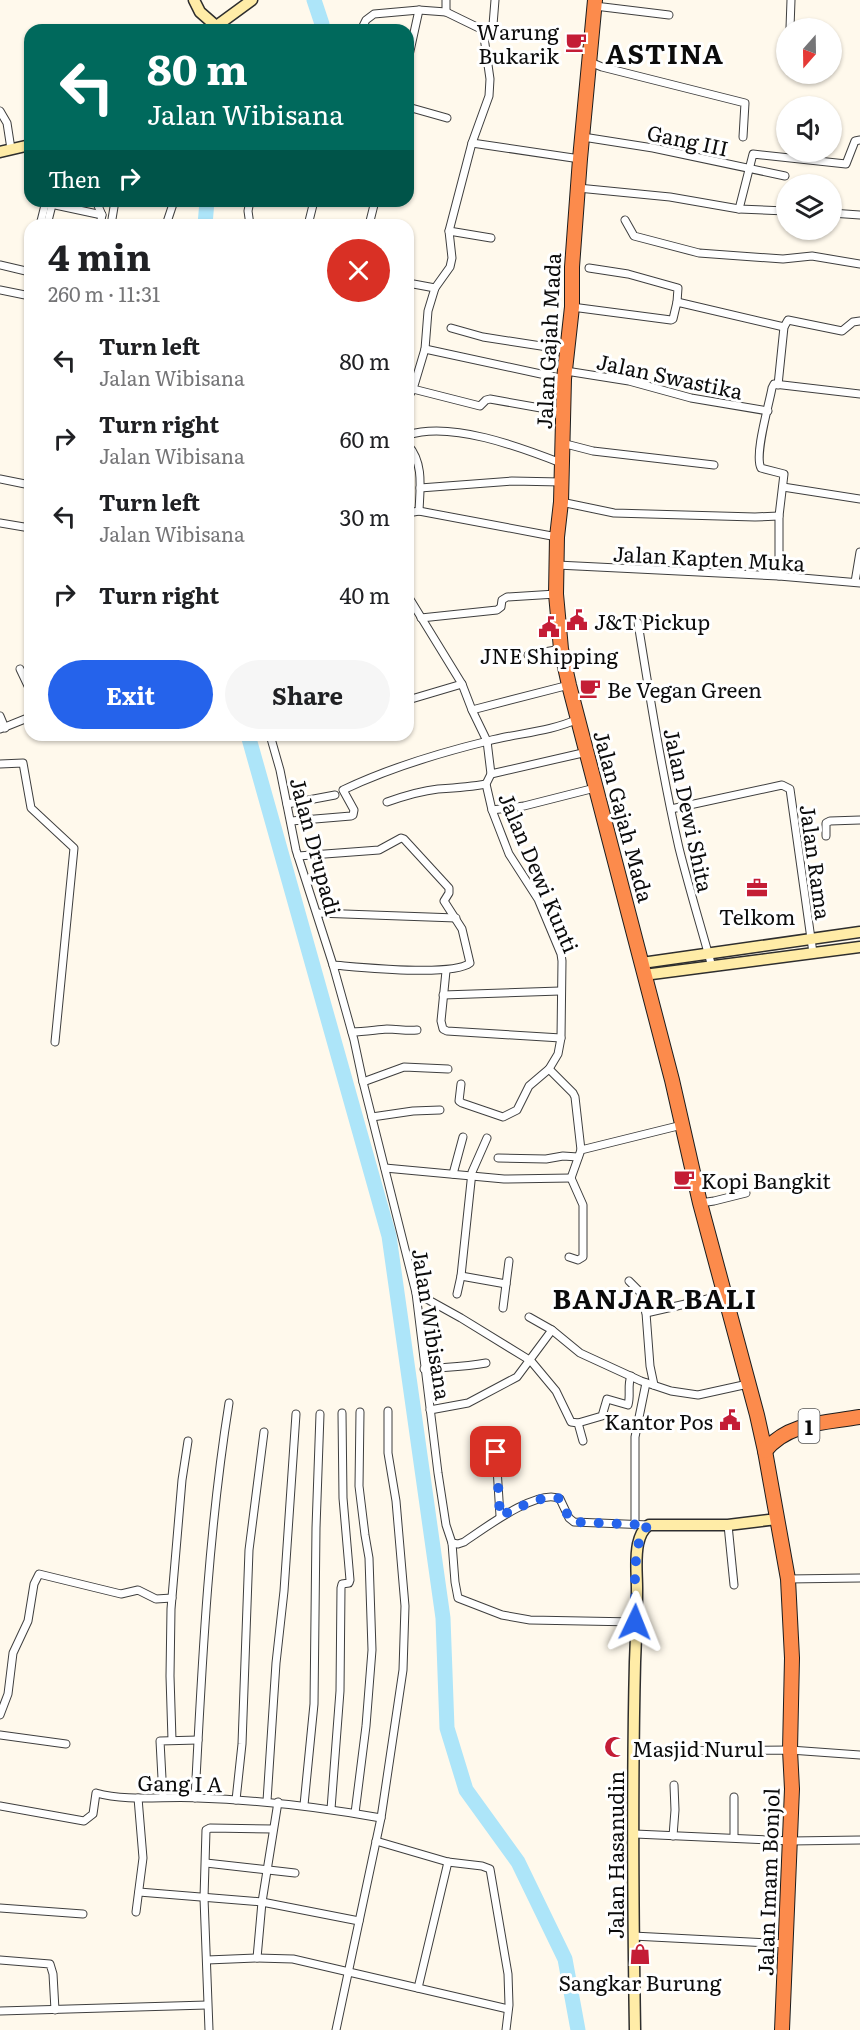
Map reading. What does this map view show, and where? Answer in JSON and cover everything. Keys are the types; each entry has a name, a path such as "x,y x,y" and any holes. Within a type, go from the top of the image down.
{"highway":[{"name":"Jalan Gajah Mada","path":"595,3 580,159 572,267 572,307 563,412 556,594 561,649 700,1203 757,1415"},
{"path":"757,1415 767,1424 794,1428"},
{"name":"Jalan Imam Bonjol","path":"757,1415 788,1579 792,1658 791,1841 782,2030"},
{"name":"1","path":"765,1451 776,1439 794,1428 860,1417"}],"street":[{"path":"194,0 200,12 210,24"},
{"path":"219,24 252,0"},
{"path":"446,0 446,12"},
{"path":"483,30 493,25 495,0"},
{"path":"790,18 791,0"},
{"path":"595,3 669,15"},
{"path":"414,33 419,10"},
{"path":"364,24 374,14 419,10 446,12 483,30"},
{"path":"414,386 425,350 428,311 435,288 450,267 452,258 449,231 472,143 490,89 483,30"},
{"path":"589,62 745,103 742,137"},
{"path":"414,109 447,118"},
{"path":"0,111 7,123 5,151 24,146"},
{"name":"Gang III","path":"583,137 653,148 776,174"},
{"path":"739,209 751,156 754,154 846,164 855,141 860,140"},
{"path":"472,143 580,159"},
{"path":"578,188 670,196 739,209 776,211"},
{"path":"69,207 102,215"},
{"path":"99,207 101,219"},
{"path":"842,214 860,215"},
{"path":"625,220 634,236 699,253 783,259 812,256 860,264"},
{"path":"449,231 491,238"},
{"path":"0,265 24,269"},
{"path":"572,307 673,319 677,302 678,289 676,287 628,274 590,268"},
{"path":"414,284 435,288"},
{"path":"0,290 24,295"},
{"path":"677,302 786,323 842,331 852,322 860,321"},
{"path":"779,576 779,516 784,474 761,468 759,452 776,385 786,323"},
{"path":"451,328 483,337 567,350"},
{"name":"Jalan Swastika","path":"425,350 565,375 629,381 691,398 768,411"},
{"path":"776,385 860,394"},
{"path":"414,389 480,406 490,399 563,412"},
{"path":"414,433 422,431 492,439 522,447 561,463"},
{"path":"562,443 593,451 714,465"},
{"path":"414,453 420,468 419,511"},
{"path":"0,479 24,484"},
{"path":"420,488 512,482 561,482"},
{"path":"783,487 860,500"},
{"path":"561,502 615,513 779,516"},
{"path":"414,512 557,537"},
{"path":"0,522 24,527"},
{"path":"857,582 860,552"},
{"name":"Jalan Kapten Muka","path":"557,564 857,582"},
{"path":"421,618 497,610 501,607 502,600 507,597 556,594"},
{"name":"Jalan Dewi Kunti","path":"414,609 462,684 487,741 491,774 486,784 492,810 509,854 538,899 561,954 561,1038 555,1062 549,1069"},
{"name":"Jalan Dewi Shita","path":"638,623 670,809 700,930 712,967"},
{"path":"528,655 561,649"},
{"path":"20,669 24,677"},
{"path":"414,698 462,684"},
{"path":"472,710 569,685"},
{"path":"0,716 3,729 24,720"},
{"path":"291,821 353,815 354,810 343,790 398,768 487,741 547,729 578,719"},
{"name":"Jalan Drupadi","path":"271,741 298,856 333,965 363,1082"},
{"name":"Jalan Dewi Kunti","path":"491,774 587,752"},
{"path":"0,764 23,763 30,808 74,848 55,1042"},
{"path":"387,802 438,789 463,789 486,784"},
{"name":"Jalan Rama","path":"670,809 782,785 790,789 813,954"},
{"path":"492,810 524,806 595,788"},
{"path":"287,804 335,795"},
{"path":"826,836 826,823 830,820 860,820"},
{"path":"298,856 379,850 404,838 449,888 449,894 444,901 462,929 470,963 467,966 446,971 333,965"},
{"path":"317,913 456,918"},
{"path":"643,969 708,953 860,932"},
{"path":"643,969 712,967 860,947"},
{"path":"446,971 441,1026 447,1031 561,1038"},
{"path":"443,994 560,991"},
{"path":"352,1032 389,1029 417,1030"},
{"path":"363,1082 404,1067 448,1069"},
{"path":"460,1084 460,1102 506,1117 517,1110 529,1086 549,1069 573,1093 579,1154 571,1178 583,1205 584,1230 583,1257 578,1260 569,1257"},
{"name":"Jalan Wibisana","path":"363,1082 416,1293 441,1494 452,1544 454,1582 458,1598 502,1615 530,1620 635,1622"},
{"path":"372,1117 440,1110"},
{"path":"498,1158 546,1159 579,1154 682,1125"},
{"path":"453,1174 462,1137"},
{"path":"457,1294 474,1166 487,1138"},
{"path":"385,1168 508,1179 571,1178"},
{"path":"700,1203 746,1193"},
{"path":"502,1308 509,1261"},
{"path":"461,1276 506,1284"},
{"path":"629,1281 640,1292 646,1313 650,1366 650,1384 635,1437 635,1524"},
{"path":"416,1293 462,1318 531,1361 556,1391 571,1422 578,1423 602,1416 607,1399 628,1405 631,1393 628,1385 631,1376"},
{"path":"646,1313 725,1295"},
{"path":"529,1317 552,1330 580,1353 671,1391 698,1395 748,1384"},
{"path":"430,1410 468,1403 517,1377 552,1330"},
{"path":"424,1369 454,1366 464,1368 486,1363"},
{"path":"195,1798 213,1516 229,1403"},
{"path":"336,2030 381,1818 403,1670 405,1606 396,1501 388,1453 388,1411"},
{"path":"355,1813 366,1726 372,1650 369,1558 359,1486 360,1412"},
{"path":"331,1809 340,1691 341,1588 342,1584 349,1583 350,1580 344,1498 342,1413"},
{"path":"267,1801 296,1414"},
{"path":"304,1805 314,1704 320,1414"},
{"path":"578,1423 583,1441"},
{"path":"236,1800 242,1744 249,1550 264,1432"},
{"path":"172,1740 170,1676 172,1598 182,1480 188,1441"},
{"path":"496,1452 500,1516"},
{"path":"452,1544 464,1542 500,1516 552,1496 560,1499 569,1518 574,1522 728,1525 777,1519"},
{"name":"Jalan Hasanudin","path":"635,2030 632,1894 635,1622 638,1545 643,1531 649,1525"},
{"path":"728,1525 734,1585"},
{"path":"0,1715 8,1694 14,1653 28,1621 34,1584 39,1574 121,1594 138,1590 156,1599 172,1598"},
{"path":"788,1579 860,1578"},
{"path":"0,1735 66,1744"},
{"path":"163,1797 160,1741 198,1740"},
{"path":"634,1751 790,1750 860,1755"},
{"path":"673,1836 674,1785"},
{"name":"Gang I A","path":"0,1806 80,1821 93,1814 96,1793 138,1798 267,1801 381,1818"},
{"path":"734,1797 734,1837"},
{"path":"136,1912 143,1858 138,1798"},
{"path":"257,1958 262,1902 278,1802"},
{"path":"208,2030 204,1898 205,1835 208,1828 273,1829"},
{"path":"634,1834 791,1841 860,1840"},
{"path":"376,1841 448,1862 482,1866 491,1870 508,1974 509,2002 506,2030"},
{"path":"418,1988 448,1862"},
{"path":"206,1863 295,1873"},
{"path":"139,1892 262,1902 359,1921"},
{"path":"0,1908 83,1914"},
{"path":"633,1936 786,1944"},
{"path":"207,1960 293,1959 508,2009"},
{"path":"0,1960 50,1964 53,1974 55,2010"},
{"path":"0,2011 207,2005"}],"waterway":[{"path":"314,0 322,24"},
{"path":"206,207 206,219"},
{"path":"250,741 389,1236 443,1618 447,1728 466,1790 518,1862 565,1959 578,2030"}],"place":[{"name":"Warung Bukarik","path":"576,42"},
{"name":"J&T Pickup","path":"577,620"},
{"name":"JNE Shipping","path":"549,627"},
{"name":"Be Vegan Green","path":"590,688"},
{"name":"Telkom","path":"757,888"},
{"name":"Kopi Bangkit","path":"684,1179"},
{"name":"Kantor Pos","path":"730,1420"},
{"name":"Masjid Nurul","path":"615,1747"},
{"name":"Sangkar Burung","path":"640,1954"}],"district":[{"name":"ASTINA","path":"665,52"},
{"name":"BANJAR BALI","path":"655,1297"}],"route":[{"path":"496,1452 500,1516 552,1496 560,1499 569,1518 574,1522 649,1525 640,1536 638,1545 635,1622"}]}
